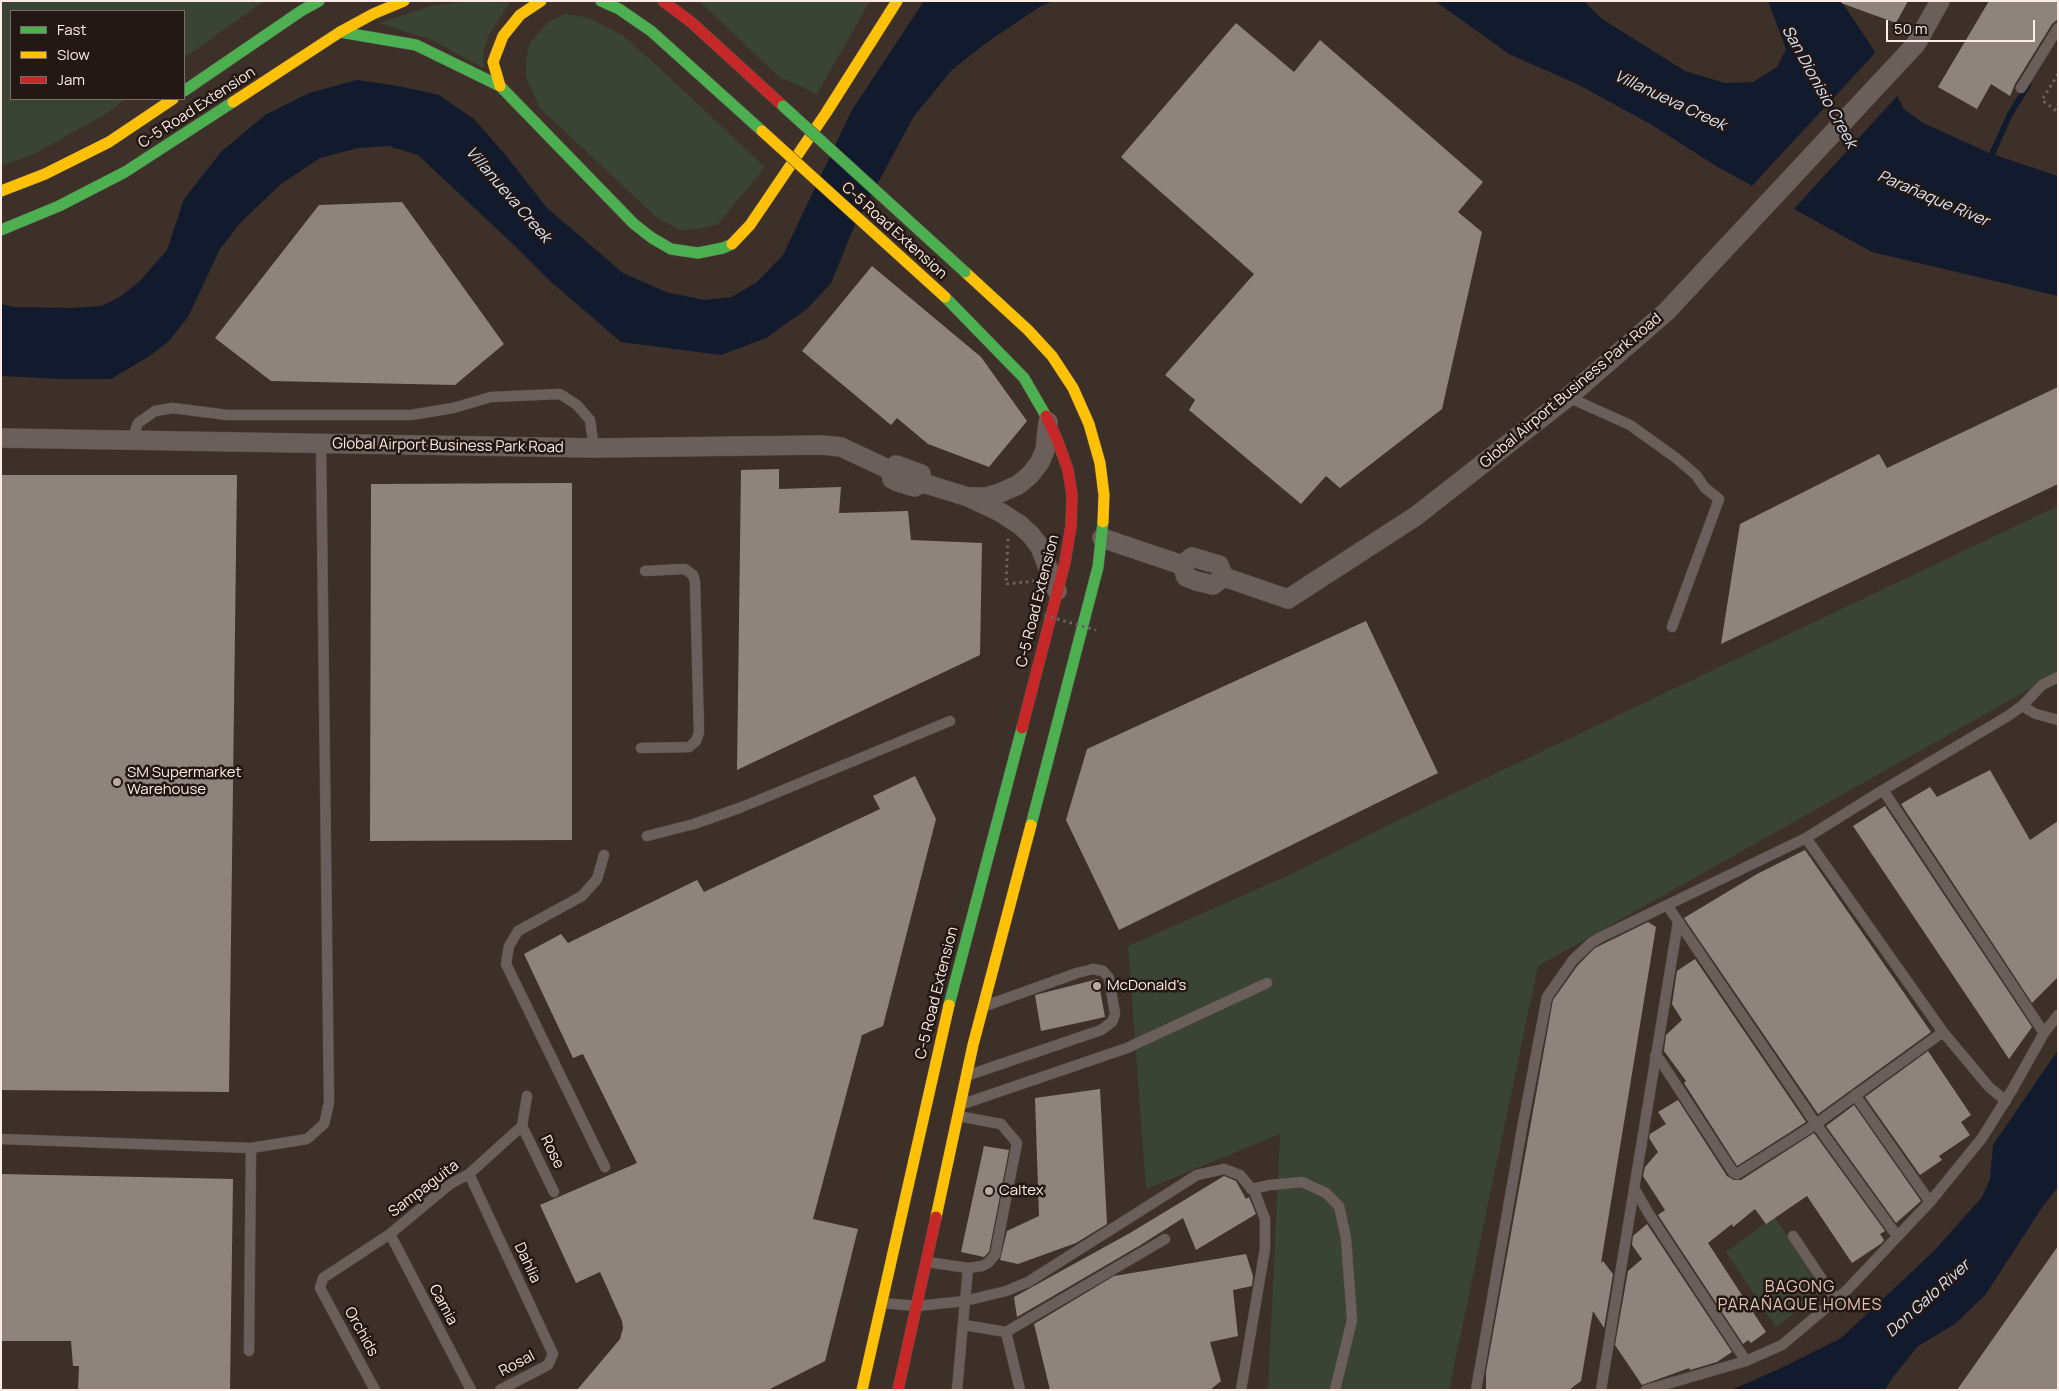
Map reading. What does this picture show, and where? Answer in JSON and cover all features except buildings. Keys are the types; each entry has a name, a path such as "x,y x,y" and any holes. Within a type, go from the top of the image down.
{"main road":[{"name":"C-5 Road Extension","path":"185,90 319,1"},
{"name":"C-5 Road Extension","path":"1,230 59,206 125,172 340,32 373,14 404,1"},
{"path":"500,86 493,62 502,36 520,15 541,1"},
{"name":"C-5 Road Extension","path":"601,1 619,10 651,31 945,296 1024,378 1040,404 1068,470 1072,495 1071,526 1065,562 940,1037 862,1390"},
{"name":"C-5 Road Extension","path":"663,1 691,22 1028,330 1052,356 1073,388 1089,424 1100,463 1104,495 1102,538 1092,590 983,1007 964,1043 966,1076 898,1390"},
{"path":"675,1 691,22"},
{"path":"340,32 416,45 500,86 634,224 671,249 685,252 710,252 733,243 754,220 897,1"},
{"name":"C-5 Road Extension","path":"1,191 45,174 109,142 172,100"},
{"path":"940,1037 964,1043"}],"street":[{"name":"Global Airport Business Park Road","path":"1102,538 1182,565 1186,578 1213,585 1224,577 1288,599 1416,516 1568,397 1667,311 1916,44 1940,1"},
{"name":"Global Airport Business Park Road","path":"968,497 987,496 1002,492 1018,485 1030,475 1040,462 1045,450 1048,421"},
{"name":"Global Airport Business Park Road","path":"1,438 594,448 822,445 841,447 890,470 896,465 921,474 923,483 968,497 1000,512 1031,534 1046,560 1057,591"}],"lane":[{"path":"2021,88 2058,28"},
{"path":"132,440 138,423 156,411 173,408 228,415 411,415 453,408 491,397 560,394 577,405 590,420 594,448"},
{"path":"1568,397 1630,425 1676,458 1696,475 1705,488 1719,499 1672,627"},
{"path":"1,1139 251,1148 307,1139 324,1124 329,1103 320,444"},
{"path":"641,748 688,748 696,741 698,732 695,582 693,575 685,569 645,571"},
{"path":"1476,1390 1547,997 1573,960 1591,943 1806,838 2008,716 2022,706 2042,685 2058,677"},
{"path":"2022,706 2042,716 2058,720"},
{"path":"647,836 694,824 742,807 950,721"},
{"path":"1883,790 2044,1033"},
{"path":"1806,838 1943,1032 1989,1087 2006,1101"},
{"path":"604,855 597,879 582,896 518,931 509,946 506,964 605,1167"},
{"path":"1667,905 1816,1124 1897,1236"},
{"path":"1601,1390 1678,922"},
{"path":"966,1076 1101,1030 1112,1022 1115,1014 1109,978 1103,971 1093,970 983,1007"},
{"path":"959,1111 1127,1048 1267,982"},
{"path":"1646,1390 1746,1361 1782,1345 1836,1300 1930,1202 1982,1138 2006,1101 2044,1033 2058,1015"},
{"path":"1655,1056 1660,1060 1733,1172 1737,1174 1816,1124 1943,1032"},
{"path":"1855,1095 1930,1202"},
{"path":"522,1126 527,1096"},
{"path":"927,1262 968,1268 982,1266 988,1263 995,1255 1017,1143 1002,1124 959,1111"},
{"name":"Sampaguita","path":"320,1288 323,1278 390,1234 450,1184 469,1174 522,1126"},
{"name":"Rose","path":"522,1126 554,1192"},
{"path":"249,1351 251,1148"},
{"path":"881,1302 917,1306 964,1301 1006,1291 1028,1282 1197,1175 1224,1169 1240,1175 1251,1188 1255,1193 1265,1219 1265,1249 1241,1390"},
{"name":"Dahlia","path":"469,1174 553,1354 548,1365"},
{"path":"1251,1188 1302,1182 1326,1193 1339,1206 1346,1238 1352,1320 1335,1390"},
{"path":"1634,1188 1649,1214 1746,1361"},
{"name":"Camia","path":"390,1234 471,1390"},
{"path":"1793,1236 1836,1300"},
{"path":"964,1325 1006,1332 1165,1239"},
{"path":"958,1390 968,1268"},
{"name":"Orchids","path":"320,1288 375,1390"},
{"path":"1006,1332 1020,1390"},
{"name":"Rosal","path":"500,1390 548,1365"}],"path":[{"path":"2058,74 2042,100 2058,112"},
{"path":"1008,535 1006,584 1042,580"},
{"path":"1032,612 1096,630"}],"green space":[{"path":"1,1 264,1 185,57 185,10 10,10 10,100 125,100 104,115 32,155 1,166"},
{"path":"474,1 509,3 488,36 483,54 484,68 432,40 379,23 436,5"},
{"path":"699,1 870,1 817,94 778,76"},
{"path":"565,14 589,18 622,35 765,167 718,224 698,229 680,230 656,217 540,108 526,77 526,58 530,43 547,23"},
{"path":"2058,506 2058,673 1538,966 1449,1390 1268,1390 1280,1134 1146,1189 1128,946 1285,877 1400,819"},
{"path":"1774,1217 1825,1289 1776,1327 1726,1252"}],"water":[{"name":"Villanueva Creek","path":"924,1 1054,1 1041,6 986,43 952,70 914,116 854,227 831,283 807,309 766,338 721,355 621,342 550,281 418,155 388,146 358,148 320,158 281,184 241,222 220,249 188,317 169,341 151,355 111,379 1,376 1,304 14,307 71,308 101,306 118,298 139,282 167,250 184,199 221,152 265,115 309,93 357,80 439,95 474,119 508,158 546,207 623,273 666,292 704,300 732,297 757,282 783,255 852,110"},
{"path":"1435,1 1584,1 1602,19 1685,71 1725,83 1753,82 1777,67 1786,49 1768,1 1841,1 1872,47 1904,109 1923,123 1992,154 2058,176 2058,296 1872,252 1716,166 1652,125 1577,84 1509,54"},
{"name":"Don Galo River","path":"2058,1050 2058,1187 2043,1206 1986,1294 1955,1324 1918,1346 1885,1390 1731,1390 1777,1370 1841,1338 1935,1250 1982,1197 1990,1179 1993,1145"}],"pier":[{"path":"1877,51 1899,94 1792,211 1750,188"}],"waterway":[{"path":"1989,161 2010,114 2028,85"}],"traffic: fast":[{"path":"185,90 301,11 319,1"},
{"path":"601,1 619,9 651,31 762,131"},
{"path":"340,32 416,45 500,86 634,224 652,238 671,249 698,253 723,248 732,244"},
{"path":"1,230 59,206 125,172 233,102"},
{"path":"783,106 965,272"},
{"path":"945,297 1024,378 1046,416"},
{"path":"1031,825 1098,567 1103,522"},
{"path":"949,1005 1022,728"}],"traffic: slow":[{"path":"233,102 340,32 373,14 404,1"},
{"path":"500,86 493,62 503,36 520,15 541,1"},
{"path":"732,244 750,225 826,113 897,1"},
{"path":"1,191 45,174 109,142 172,100"},
{"path":"762,131 945,297"},
{"path":"965,272 1028,330 1052,356 1073,388 1089,424 1100,463 1104,495 1103,522"},
{"path":"936,1217 973,1045 1031,825"},
{"path":"862,1390 949,1005"}],"traffic: jam":[{"path":"663,1 691,22 783,106"},
{"path":"1022,728 1065,562 1071,526 1072,495 1068,470 1057,439 1046,416"},
{"path":"898,1390 936,1217"}],"place":[{"name":"SM Supermarket Warehouse","path":"117,782"},
{"name":"McDonald's","path":"1097,986"},
{"name":"Caltex","path":"989,1191"}],"district":[{"name":"BAGONG PARAÑAQUE HOMES","path":"1800,1297"}],"water label":[{"name":"San Dionisio Creek","path":"1819,87"},
{"name":"Parañaque River","path":"1933,199"}]}
